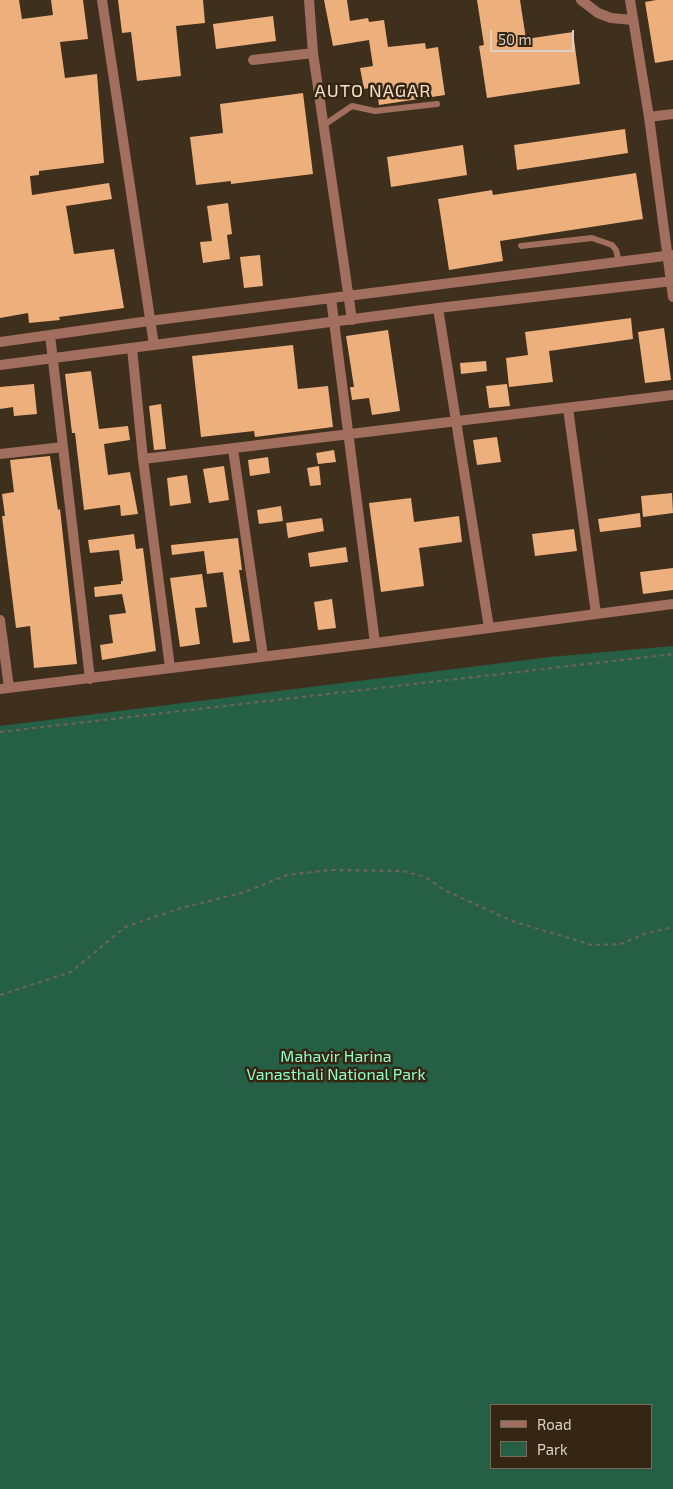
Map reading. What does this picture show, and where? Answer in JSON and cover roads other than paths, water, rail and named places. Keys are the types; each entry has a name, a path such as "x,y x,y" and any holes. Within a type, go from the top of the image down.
{"street":[{"path":"102,0 154,345"},
{"path":"309,0 313,53 352,320"},
{"path":"581,0 598,13 611,18 634,20"},
{"path":"630,0 670,256 673,297"},
{"path":"253,60 313,53"},
{"path":"649,117 673,114"},
{"path":"0,342 149,321 670,256"},
{"path":"0,366 438,308 672,281"},
{"path":"331,298 375,644"},
{"path":"438,308 489,628"},
{"path":"50,335 51,359 90,679"},
{"path":"132,348 143,459 170,668"},
{"path":"143,459 673,395"},
{"path":"568,408 596,614"},
{"path":"0,454 63,447"},
{"path":"233,449 263,656"},
{"path":"0,620 4,689 263,656 375,644 673,604"}],"lane":[{"path":"324,125 352,106 376,111 437,104"},
{"path":"521,246 592,238 612,245 616,250 619,262"}],"district":[{"name":"AUTO NAGAR","path":"373,91"}],"park label":[{"name":"Mahavir Harina Vanasthali National Park","path":"336,1066"}]}
